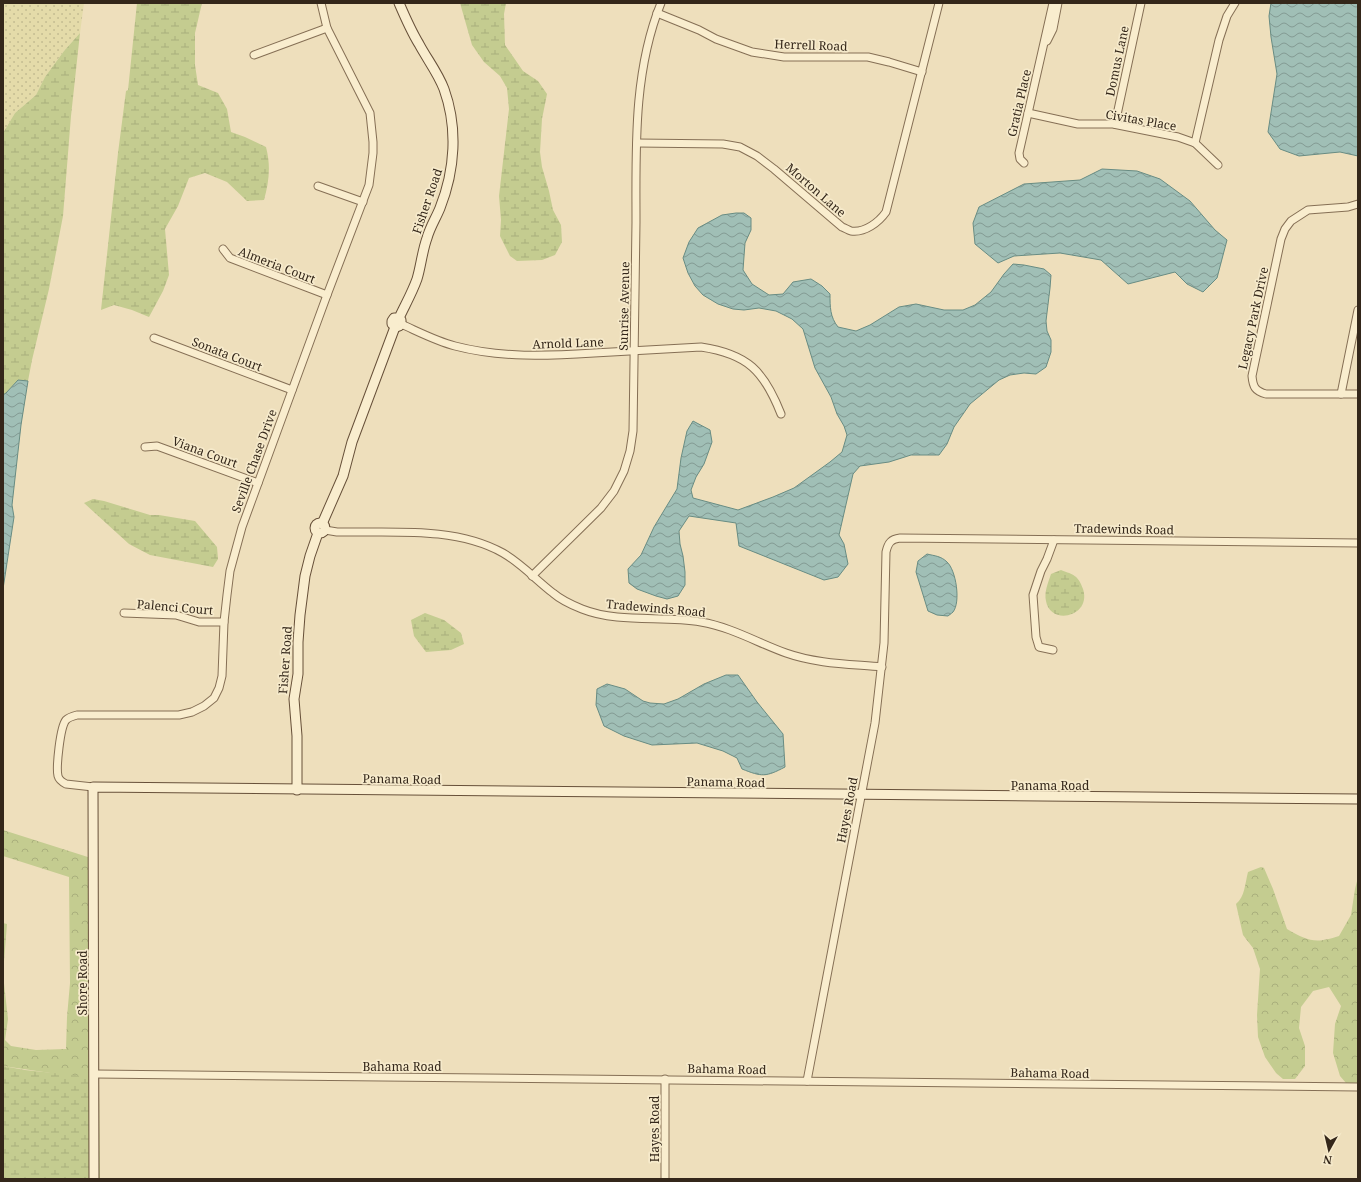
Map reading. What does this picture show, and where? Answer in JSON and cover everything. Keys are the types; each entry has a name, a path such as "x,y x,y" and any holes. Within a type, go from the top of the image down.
{"street":[{"name":"Seville Chase Drive","path":"93,787 66,784 59,778 57,771 62,730 66,720 71,716 179,715 192,712 204,706 214,698 219,688 222,676 224,622 229,579 242,527 369,185 373,153 370,113 327,28 321,3"},
{"name":"Fisher Road","path":"297,790 297,736 294,699 298,674 298,642 305,576 310,556 343,476 352,442 398,323 417,279 428,234 440,209 447,189 453,160 453,135 450,109 443,88 433,67 412,32 399,3"},
{"name":"Sunrise Avenue","path":"532,576 601,508 614,491 624,471 630,451 633,431 639,92 647,49 661,3"},
{"name":"Morton Lane","path":"637,143 723,144 740,147 757,156 774,169 842,227 852,231 860,230 881,220 886,212 939,3"},
{"name":"Gratia Place","path":"1024,163 1020,159 1019,155 1053,3"},
{"name":"Gratia Place","path":"1043,46 1053,29 1058,3"},
{"name":"Domus Lane","path":"1115,124 1141,3"},
{"path":"1195,143 1219,40 1227,16 1235,3"},
{"name":"Herrell Road","path":"657,13 699,30 716,39 758,53 784,57 868,58 889,62 922,72"},
{"path":"254,55 327,28"},
{"name":"Civitas Place","path":"1028,113 1078,124 1115,124 1178,137 1195,143 1218,165"},
{"path":"318,186 363,202"},
{"name":"Legacy Park Drive","path":"1358,204 1348,207 1308,210 1291,221 1285,229 1281,239 1252,376 1252,383 1255,388 1259,392 1266,394 1358,394"},
{"name":"Almeria Court","path":"223,250 230,258 327,295"},
{"path":"1341,394 1358,310"},
{"name":"Arnold Lane","path":"398,323 436,340 455,346 481,352 504,355 544,356 701,347 718,350 737,356 763,377 773,393 781,414"},
{"name":"Sonata Court","path":"154,338 292,390"},
{"name":"Viana Court","path":"145,448 157,446 258,483"},
{"name":"Tradewinds Road","path":"322,529 337,532 434,533 456,536 475,541 503,553 520,564 553,594 581,609 599,615 621,618 677,619 718,625 807,660 882,667"},
{"name":"Tradewinds Road","path":"890,542 900,538 1358,543"},
{"path":"1053,650 1039,647 1036,637 1033,595 1054,540"},
{"name":"Hayes Road","path":"808,1081 875,723 884,643 886,552 890,542"},
{"name":"Palenci Court","path":"124,613 176,615 199,622 224,622"},
{"name":"Panama Road","path":"93,787 1358,799"},
{"name":"Shore Road","path":"93,787 95,1074 94,1179"},
{"name":"Bahama Road","path":"95,1074 1358,1087"},
{"name":"Hayes Road","path":"665,1079 665,1179"}],"shaded area":[{"path":"3,3 84,3 80,33 64,51 45,77 36,95 15,113 3,133"}],"green space":[{"path":"137,3 202,3 195,33 195,65 198,85 218,93 227,109 231,132 266,147 269,167 264,200 247,201 227,182 205,173 189,178 178,206 165,229 169,275 163,291 149,317 114,305 101,310 118,153 126,91 128,90"},
{"path":"460,3 506,3 504,14 505,45 523,71 538,81 547,94 542,119 540,152 542,167 553,210 561,225 562,242 555,255 542,260 517,261 510,256 500,236 501,220 499,196 509,109 507,88 500,76 484,62 472,45"},
{"path":"80,33 71,116 63,216 49,289 28,381 18,380 3,395 3,133 15,113 36,95 45,77 64,51"},
{"path":"93,499 150,515 195,521 217,547 218,559 213,567 150,555 129,544 84,503"},
{"path":"1061,570 1077,578 1083,589 1084,599 1082,606 1076,612 1062,616 1055,614 1049,609 1046,601 1046,591 1051,574"},
{"path":"425,613 444,620 461,633 464,644 451,650 426,652 414,636 411,620"},
{"path":"3,830 91,858 91,1079 3,1066 3,974 8,1019 5,1040 11,1046 36,1050 66,1049 70,983 69,877 3,856"},
{"path":"1261,867 1264,868 1273,889 1287,929 1306,939 1312,940 1324,940 1339,936 1351,915 1358,877 1358,1083 1346,1083 1340,1076 1333,1053 1335,1024 1341,1006 1329,987 1313,991 1301,1007 1299,1028 1305,1046 1305,1066 1295,1079 1283,1079 1276,1073 1265,1057 1258,1037 1257,1015 1260,969 1253,948 1243,935 1236,904 1243,894 1248,872"},
{"path":"3,923 7,924 3,974"},
{"path":"3,1066 25,1070 82,1076 91,1079 91,1179 3,1179"},
{"path":"98,1081 99,1082 100,1179 98,1179"}],"water":[{"path":"1271,3 1358,3 1358,156 1340,152 1299,156 1280,149 1268,132 1277,74 1269,16"},
{"path":"1102,169 1137,171 1160,179 1190,201 1215,230 1227,240 1217,278 1203,292 1187,284 1175,272 1128,284 1101,260 1060,253 1014,256 998,263 975,244 973,223 979,207 1024,184 1080,180"},
{"path":"744,213 751,218 751,230 745,243 743,270 752,284 769,295 783,294 793,282 811,279 822,286 830,294 830,308 832,316 838,327 856,331 870,325 899,307 916,304 944,310 963,310 975,305 991,292 1013,264 1044,269 1051,275 1046,321 1047,331 1051,340 1051,352 1046,367 1036,374 1024,373 1010,375 999,380 970,404 954,427 947,444 939,455 911,455 889,462 860,466 853,474 839,535 844,544 848,564 838,577 824,580 739,546 736,523 689,516 679,531 685,572 685,585 678,596 667,599 637,589 629,583 628,569 641,555 654,527 677,489 681,458 687,431 693,421 710,430 712,442 704,464 696,477 691,490 693,498 738,510 794,488 842,452 847,435 831,397 815,368 803,329 792,319 776,311 759,308 744,310 733,309 718,304 703,295 695,286 688,273 683,258 689,242 698,228 722,215"},
{"path":"18,380 28,381 21,425 12,505 14,517 3,589 3,395"},
{"path":"927,554 938,556 945,560 953,572 957,601 953,612 948,616 937,615 928,611 916,572 918,561"},
{"path":"726,675 738,675 757,702 783,734 785,767 773,773 759,775 742,769 737,758 723,751 697,743 652,745 624,736 604,726 596,705 597,689 607,684 625,689 643,701 664,704 678,699 704,684"}]}
